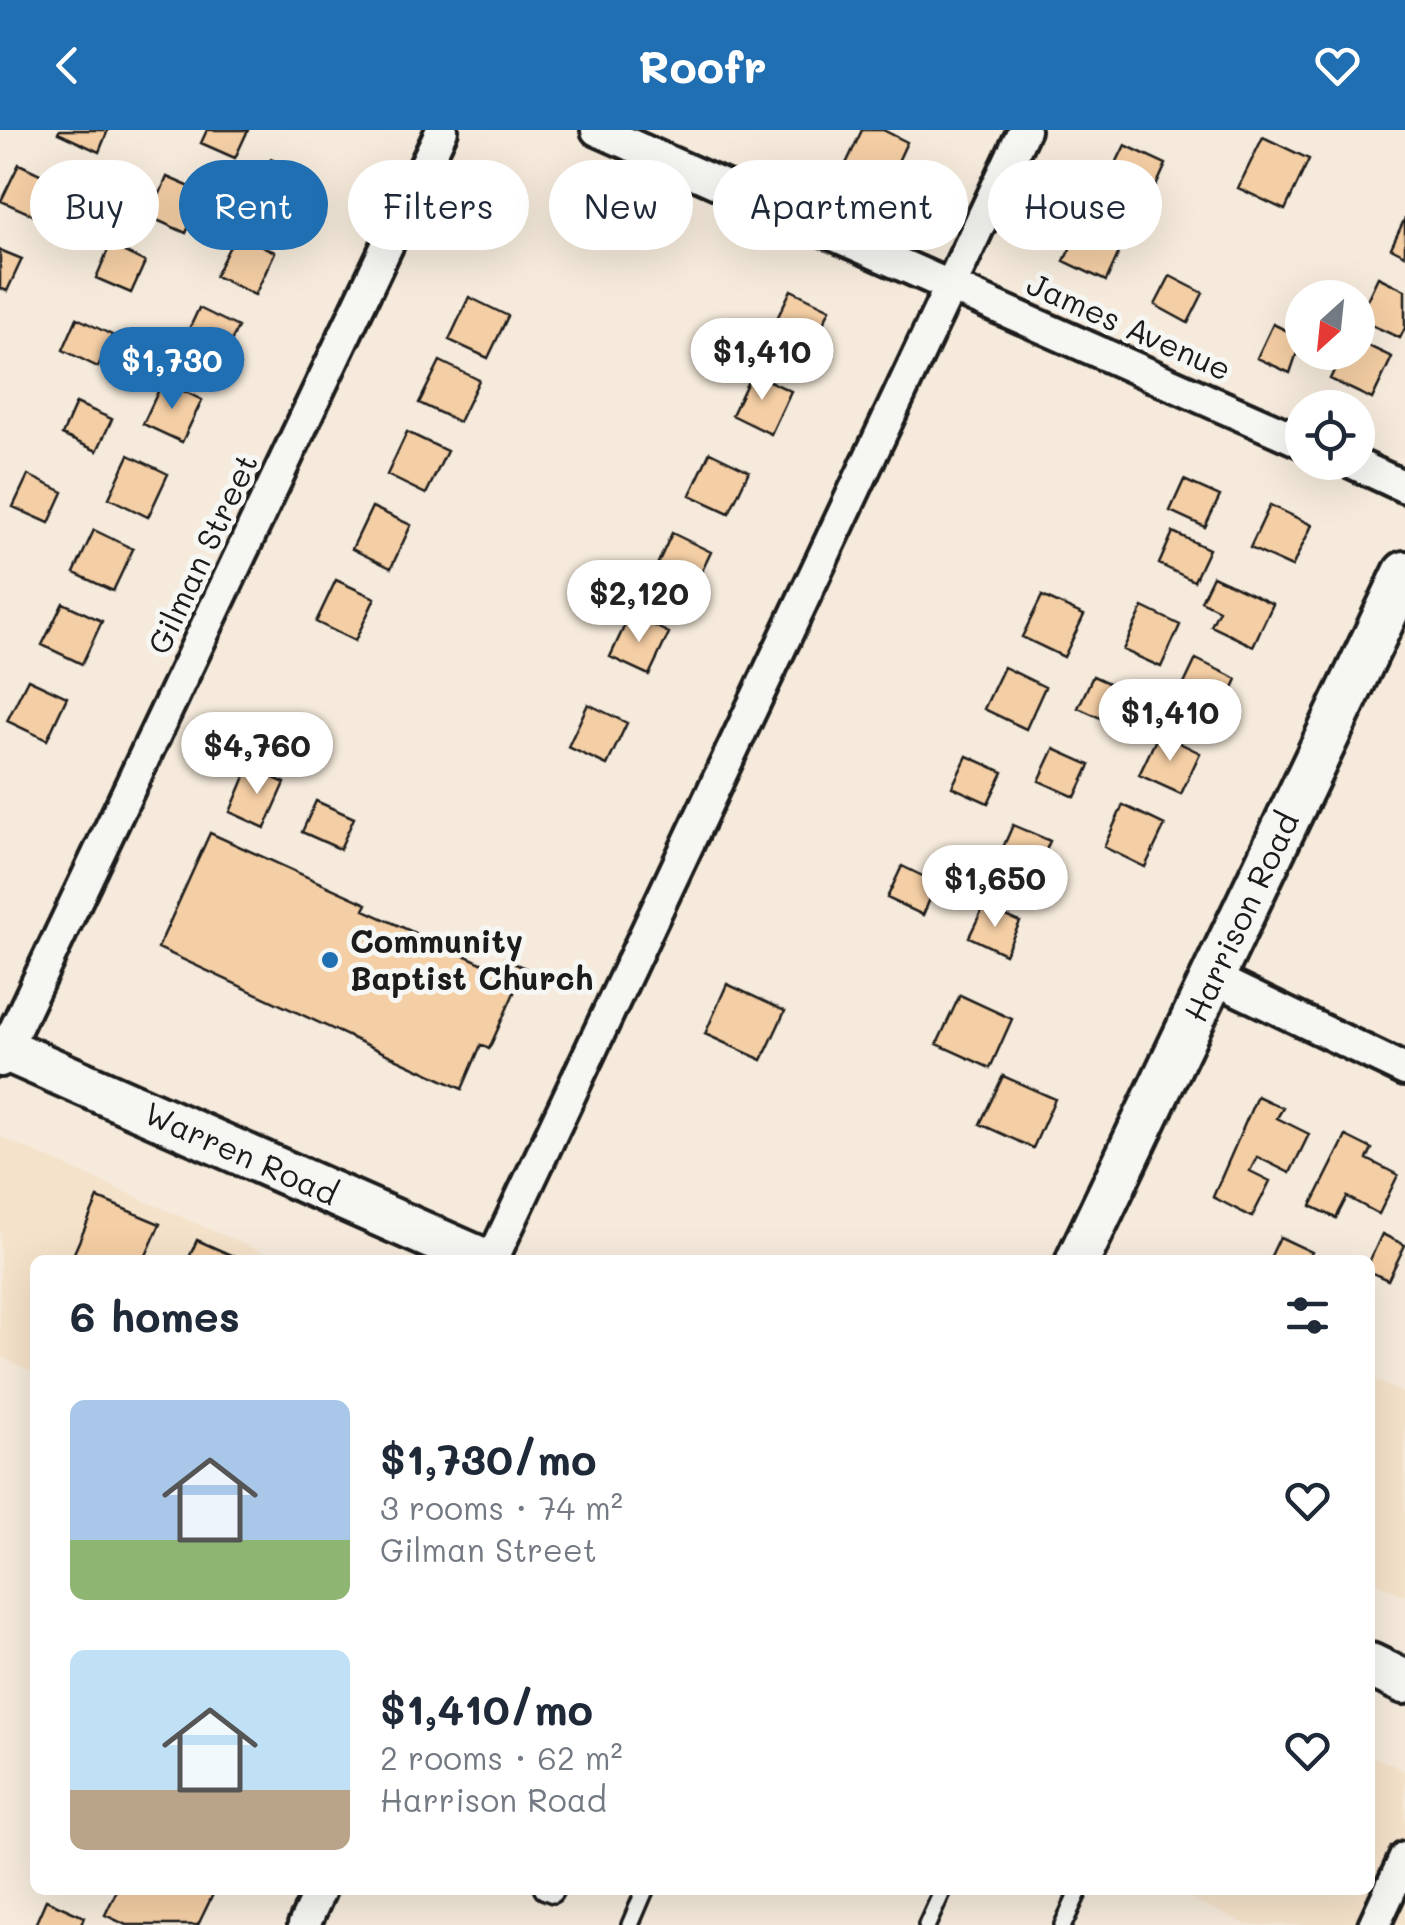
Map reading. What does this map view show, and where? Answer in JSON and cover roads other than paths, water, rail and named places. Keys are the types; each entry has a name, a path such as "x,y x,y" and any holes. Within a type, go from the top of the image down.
{"street":[{"name":"Gilman Street","path":"2,1053 442,130"},
{"name":"James Avenue","path":"597,130 1285,434"},
{"path":"494,1255 1024,130"},
{"path":"1375,473 1405,487"},
{"name":"Harrison Road","path":"1080,1255 1405,574"},
{"path":"1213,978 1405,1070"},
{"name":"Warren Road","path":"2,1053 471,1255"},
{"path":"1375,1667 1405,1682"},
{"path":"1374,1925 1401,1876"},
{"path":"304,1925 318,1895"}],"lane":[{"path":"630,1925 644,1895"},
{"path":"927,1925 940,1895"},
{"path":"1064,1925 1077,1895"}],"place":[{"name":"Community Baptist Church","path":"330,960"}]}
